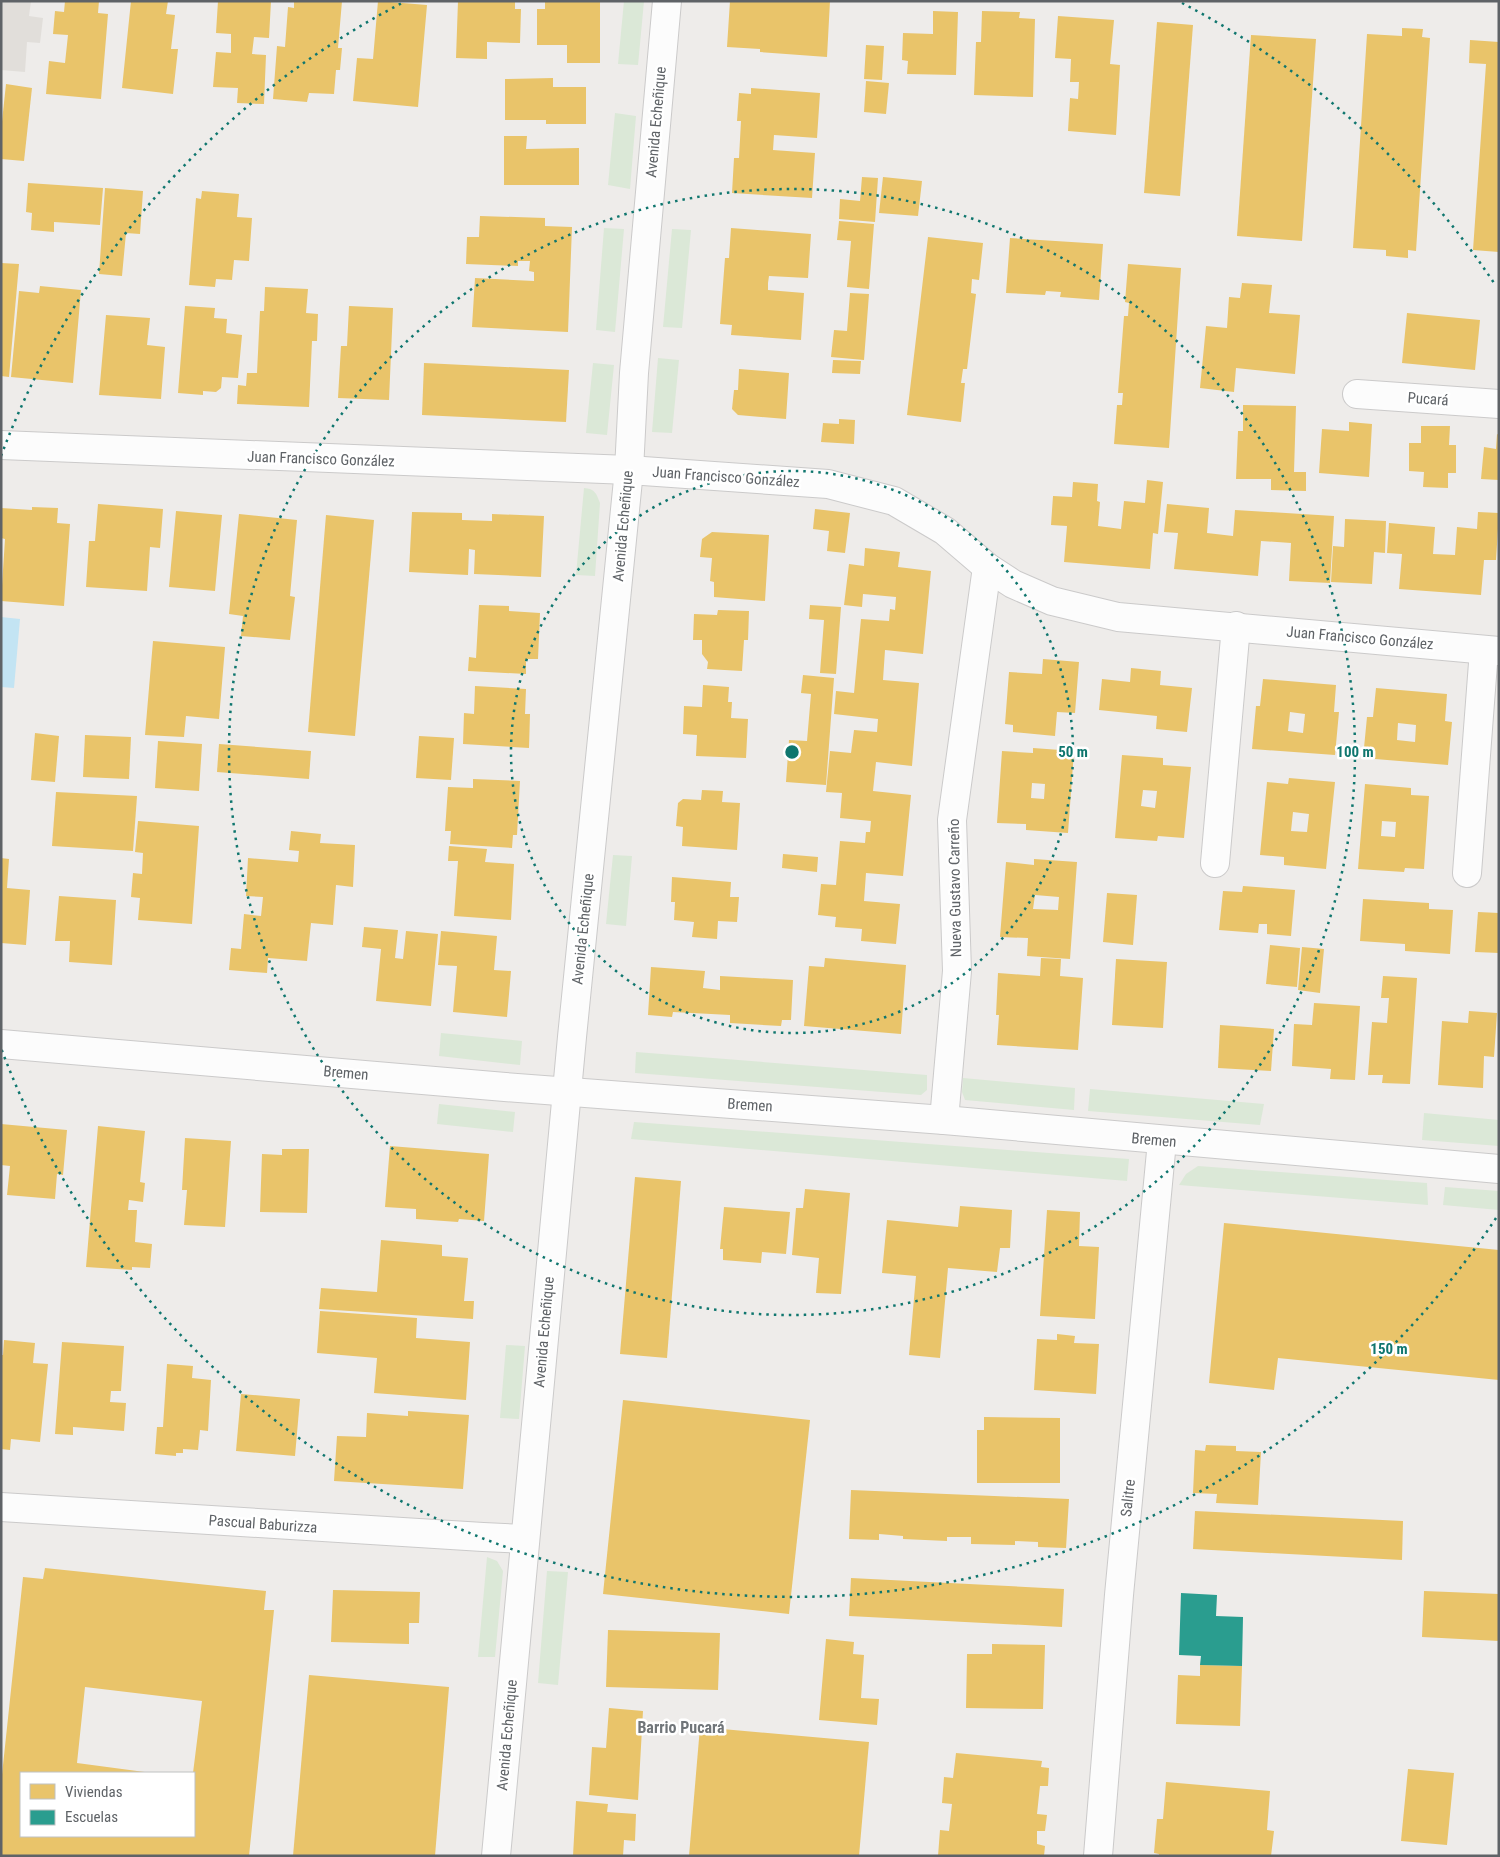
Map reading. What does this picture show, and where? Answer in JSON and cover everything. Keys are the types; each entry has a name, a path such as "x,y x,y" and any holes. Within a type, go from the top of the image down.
{"street":[{"name":"Avenida Echeñique","path":"496,1856 567,1091 629,470 635,363 667,1"},
{"name":"Pucará","path":"1356,394 1499,404"},
{"name":"Juan Francisco González","path":"1,445 629,470 828,484 894,501 945,531 987,567 1013,584 1052,600 1118,617 1492,650 1467,873"},
{"name":"Nueva Gustavo Carreño","path":"944,1120 957,971 952,820 987,567"},
{"path":"1215,863 1236,626"},
{"name":"Bremen","path":"1,1044 944,1120 1499,1169"},
{"name":"Salitre","path":"1098,1856 1119,1594 1162,1140"},
{"name":"Pascual Baburizza","path":"1,1507 525,1538"}],"shaded area":[{"path":"1,1 31,1 29,16 43,18 40,43 27,42 25,72 1,70"}],"green space":[{"path":"624,1 644,1 638,65 618,64"},
{"path":"615,113 636,116 630,189 608,185"},
{"path":"604,228 624,229 615,332 596,330"},
{"path":"672,229 691,230 682,328 663,327"},
{"path":"658,358 679,360 672,433 652,432"},
{"path":"593,363 614,365 607,435 586,433"},
{"path":"584,488 595,492 600,503 595,576 576,575"},
{"path":"613,855 632,856 626,926 606,924"},
{"path":"441,1033 522,1041 520,1065 439,1056"},
{"path":"636,1052 927,1075 927,1090 921,1095 635,1073"},
{"path":"963,1078 1075,1088 1074,1110 965,1100 962,1092"},
{"path":"1090,1089 1264,1104 1260,1125 1088,1111"},
{"path":"439,1104 515,1112 513,1132 437,1124"},
{"path":"1424,1113 1499,1120 1499,1146 1422,1140"},
{"path":"634,1122 1129,1159 1127,1181 631,1139"},
{"path":"1198,1166 1427,1183 1428,1205 1179,1185 1186,1174"},
{"path":"1445,1187 1499,1191 1499,1210 1443,1205"},
{"path":"506,1345 525,1346 519,1419 500,1418"},
{"path":"487,1557 497,1561 503,1571 495,1657 478,1657"},
{"path":"547,1571 568,1572 558,1685 538,1683"}],"water":[{"path":"1,617 20,619 14,688 1,687"}],"building: Viviendas":[{"path":"65,1 99,1 98,13 108,14 101,99 46,94 49,61 65,63 68,35 53,34 55,11 64,12"},
{"path":"131,1 168,1 166,14 175,15 171,49 178,49 173,94 122,88"},
{"path":"218,1 271,1 269,38 254,37 252,54 266,55 264,104 237,103 238,88 213,87 216,52 231,53 231,34 216,33"},
{"path":"294,1 342,1 338,48 342,48 340,70 336,70 334,94 309,93 307,102 273,99 277,46 285,47 288,7 294,8"},
{"path":"378,1 427,5 418,107 353,101 357,58 373,59"},
{"path":"458,1 515,1 515,9 521,9 520,43 487,42 487,59 456,58"},
{"path":"545,1 600,1 600,63 567,63 567,45 537,45 537,9 545,9"},
{"path":"730,1 830,1 827,57 760,52 760,49 727,47"},
{"path":"933,11 958,12 956,75 907,74 908,61 902,60 903,33 933,34"},
{"path":"982,11 1020,12 1019,18 1035,19 1033,97 974,95 976,42 981,42"},
{"path":"1058,16 1114,20 1110,64 1120,65 1116,135 1068,131 1070,98 1078,99 1079,82 1070,82 1071,59 1055,58"},
{"path":"1157,22 1193,25 1180,196 1144,193"},
{"path":"1402,28 1423,29 1422,37 1430,38 1416,251 1408,250 1408,258 1386,256 1386,250 1353,248 1367,34 1402,36"},
{"path":"1251,35 1316,39 1302,241 1237,236"},
{"path":"1470,40 1499,42 1499,252 1473,250 1486,64 1469,63"},
{"path":"866,45 884,46 882,80 864,79"},
{"path":"553,78 553,87 586,87 586,124 546,124 546,120 505,120 505,79"},
{"path":"866,81 889,83 886,114 864,112"},
{"path":"6,84 32,88 24,161 1,159 1,131"},
{"path":"751,88 820,93 817,138 774,135 773,150 815,153 812,198 732,193 734,158 739,158 741,121 737,121 739,93 751,94"},
{"path":"504,136 527,136 526,149 579,148 579,185 504,185"},
{"path":"862,177 878,178 875,222 839,219 840,199 860,201"},
{"path":"883,177 922,181 918,216 879,213"},
{"path":"28,183 103,188 100,225 54,222 54,232 31,230 32,213 26,212"},
{"path":"105,188 143,191 140,234 126,233 122,276 99,274"},
{"path":"202,191 239,194 237,217 252,218 249,261 234,260 232,280 216,279 215,287 189,285 196,198 201,199"},
{"path":"480,216 545,218 545,226 572,227 568,332 472,327 475,278 534,281 534,272 529,271 530,261 518,261 518,266 466,264 467,237 479,237"},
{"path":"839,221 874,224 869,289 847,287 851,241 837,240"},
{"path":"731,228 811,234 808,278 769,276 768,283 768,290 804,293 801,340 731,335 732,325 720,324 725,258 729,258"},
{"path":"928,237 983,243 979,280 972,279 971,293 976,294 967,369 963,369 961,383 965,383 961,422 907,415"},
{"path":"1010,238 1103,244 1099,300 1060,297 1061,292 1046,291 1045,295 1006,293"},
{"path":"1,263 19,264 9,377 1,376"},
{"path":"1128,264 1181,268 1169,448 1114,444 1117,405 1122,405 1123,393 1118,393 1124,316 1128,316 1129,303 1125,302"},
{"path":"1242,283 1272,285 1269,313 1300,315 1295,374 1236,368 1234,392 1200,388 1206,326 1227,328 1229,297 1240,298"},
{"path":"40,286 81,290 73,383 11,377 19,291 39,293"},
{"path":"265,287 308,289 306,313 318,314 317,341 312,341 309,407 237,404 238,385 246,386 247,373 257,373 260,311 264,311"},
{"path":"850,293 869,294 864,360 831,357 834,330 847,331"},
{"path":"185,306 215,308 214,318 227,319 226,333 242,335 238,378 222,377 221,388 216,392 203,391 203,395 178,393"},
{"path":"349,306 393,308 389,400 338,398 341,346 347,346"},
{"path":"1407,313 1480,320 1475,370 1402,363"},
{"path":"106,315 150,318 147,345 165,347 161,399 99,395"},
{"path":"833,360 861,361 860,374 832,373"},
{"path":"424,363 569,370 566,422 422,415"},
{"path":"739,369 789,373 786,419 738,415 732,409 734,390 738,390"},
{"path":"1243,405 1296,406 1294,472 1306,472 1306,491 1271,490 1271,479 1236,479 1238,431 1243,431"},
{"path":"839,419 855,420 854,444 821,442 823,423 839,424"},
{"path":"1349,422 1372,424 1369,477 1319,473 1322,429 1349,431"},
{"path":"1421,426 1450,426 1449,445 1456,445 1456,473 1448,473 1448,488 1423,487 1424,472 1409,471 1409,443 1421,443"},
{"path":"1497,434 1499,435 1499,480 1481,479 1484,447 1496,449"},
{"path":"1147,480 1163,482 1158,534 1153,533 1150,569 1064,562 1067,526 1051,525 1053,496 1072,497 1073,482 1098,484 1097,501 1100,502 1098,526 1121,529 1124,501 1145,503"},
{"path":"98,504 163,509 160,548 150,547 147,591 86,587 89,541 95,541"},
{"path":"1167,504 1209,508 1207,533 1233,536 1235,510 1334,516 1330,583 1289,581 1291,543 1261,541 1258,576 1174,569 1178,533 1164,532"},
{"path":"32,507 58,508 57,523 70,524 64,606 1,601 5,539 1,538 1,508 32,510"},
{"path":"815,509 850,513 845,553 827,551 829,531 813,529"},
{"path":"176,511 222,515 215,591 169,587"},
{"path":"412,512 462,513 462,520 492,521 492,514 544,516 541,577 474,574 475,550 469,549 468,575 409,572"},
{"path":"1478,512 1499,513 1496,560 1484,560 1481,595 1399,589 1402,554 1387,553 1389,523 1435,527 1433,554 1455,555 1457,527 1477,529"},
{"path":"239,514 297,520 290,596 295,597 290,640 241,636 243,616 229,614"},
{"path":"326,515 374,520 355,736 308,732"},
{"path":"1345,519 1386,521 1385,553 1374,552 1372,584 1331,582 1333,546 1344,547"},
{"path":"712,532 769,535 765,601 714,597 714,582 710,581 712,558 700,557 702,539"},
{"path":"865,548 900,552 898,567 931,571 923,654 885,650 883,680 919,683 912,766 876,762 873,791 911,795 903,876 866,873 864,901 900,904 896,944 861,941 862,929 835,927 836,917 818,915 821,884 836,885 840,841 865,843 866,832 870,832 871,821 840,818 842,793 826,792 830,751 851,753 854,730 877,732 878,719 834,714 836,691 854,693 861,619 889,621 890,609 895,610 896,597 863,594 862,607 844,605 849,564 864,566"},
{"path":"479,605 509,606 509,611 540,613 538,659 526,659 526,674 468,671 469,657 476,658"},
{"path":"810,605 841,607 836,674 820,673 824,620 809,619"},
{"path":"718,610 749,611 748,640 744,640 742,671 707,669 708,662 702,654 702,640 693,640 694,614 717,615"},
{"path":"153,641 225,647 219,719 186,716 184,737 145,735"},
{"path":"1043,659 1079,662 1075,713 1057,712 1055,736 1013,732 1013,725 1005,724 1009,672 1042,674"},
{"path":"1131,668 1161,671 1160,685 1192,688 1187,732 1156,729 1157,716 1099,710 1102,679 1130,682"},
{"path":"803,675 834,678 826,785 786,782 789,740 807,741 811,694 801,693"},
{"path":"1263,679 1336,685 1334,712 1339,712 1335,755 1252,749 1256,706 1260,706","holes":["1290,712 1305,714 1303,733 1288,731"]},
{"path":"703,685 729,687 728,702 732,702 731,718 748,719 746,758 696,756 697,735 683,734 684,706 702,707"},
{"path":"475,686 526,689 525,714 530,714 529,748 463,744 464,713 474,714"},
{"path":"1376,688 1447,694 1445,721 1452,722 1448,765 1363,758 1367,717 1373,717","holes":["1398,723 1416,725 1415,742 1397,740"]},
{"path":"35,733 59,736 55,782 31,780"},
{"path":"85,735 131,737 129,779 83,777"},
{"path":"419,736 454,738 451,780 416,778"},
{"path":"158,741 202,744 199,791 155,788"},
{"path":"219,744 311,751 309,779 217,772"},
{"path":"1033,748 1074,751 1068,833 1026,830 1026,824 997,823 1002,751 1033,753","holes":["1032,783 1045,784 1044,799 1031,798"]},
{"path":"1122,755 1163,758 1163,765 1191,767 1184,838 1158,836 1157,841 1115,838","holes":["1143,790 1157,791 1155,808 1141,806"]},
{"path":"1289,778 1335,782 1326,869 1284,865 1284,857 1260,855 1267,782 1288,784","holes":["1293,812 1309,814 1307,832 1291,831"]},
{"path":"473,779 520,781 517,835 513,835 512,848 450,844 451,831 445,831 448,787 473,788"},
{"path":"1365,784 1411,788 1411,795 1429,796 1424,869 1405,868 1404,872 1358,869","holes":["1382,821 1396,822 1395,837 1381,836"]},
{"path":"702,790 723,791 722,802 740,803 737,850 682,846 683,827 676,826 678,803 683,799 701,800"},
{"path":"56,792 137,796 133,851 52,846"},
{"path":"138,821 199,826 192,924 138,920 140,898 131,897 133,873 142,874 143,853 135,852"},
{"path":"291,831 321,834 320,843 355,845 353,887 336,885 333,925 311,923 307,961 268,958 267,973 229,970 231,948 241,949 244,914 261,916 263,897 246,896 248,858 298,862 299,851 289,850"},
{"path":"449,846 487,849 485,862 514,864 511,920 454,916 458,861 448,861"},
{"path":"783,854 818,857 817,872 782,868"},
{"path":"1,858 9,859 7,888 30,890 26,945 1,943"},
{"path":"1034,859 1077,862 1070,959 1027,956 1028,938 1000,937 1006,862 1034,865","holes":["1035,895 1059,897 1058,910 1033,909"]},
{"path":"672,877 731,882 730,897 739,897 737,922 718,921 717,939 692,937 694,922 674,920 675,902 671,902"},
{"path":"1243,886 1295,890 1291,936 1267,934 1267,924 1259,924 1258,933 1219,930 1223,891 1242,892"},
{"path":"1107,893 1137,895 1133,945 1103,942"},
{"path":"59,896 116,900 112,965 69,962 70,941 55,941"},
{"path":"1363,899 1429,903 1429,909 1453,910 1450,954 1405,951 1405,944 1360,941"},
{"path":"1478,912 1499,913 1499,953 1475,952"},
{"path":"364,927 398,930 395,958 403,959 406,931 438,934 431,1006 376,1001 381,949 362,947"},
{"path":"441,931 497,936 494,970 511,971 507,1017 453,1012 457,966 438,965"},
{"path":"1270,945 1300,948 1297,987 1266,984"},
{"path":"1302,947 1324,949 1320,993 1298,990"},
{"path":"825,958 906,965 901,1034 804,1026 809,966 824,967"},
{"path":"1041,958 1061,959 1060,976 1083,978 1078,1050 997,1045 999,1015 996,1015 998,973 1040,976"},
{"path":"1116,959 1167,962 1163,1028 1112,1025"},
{"path":"651,967 705,971 703,988 720,990 720,976 793,980 791,1020 782,1020 781,1026 730,1023 730,1015 673,1012 672,1017 648,1015"},
{"path":"1383,976 1417,978 1410,1084 1382,1083 1383,1075 1368,1075 1372,1022 1387,1023 1389,998 1381,998"},
{"path":"1314,1003 1360,1006 1355,1080 1330,1079 1331,1069 1292,1066 1294,1024 1312,1025"},
{"path":"1469,1011 1497,1013 1494,1057 1484,1056 1483,1088 1438,1085 1442,1021 1468,1023"},
{"path":"1220,1025 1274,1029 1271,1071 1218,1068"},
{"path":"1,1124 67,1130 63,1175 57,1174 55,1199 7,1195 10,1166 1,1165"},
{"path":"98,1126 145,1131 140,1182 145,1183 143,1202 129,1200 128,1210 137,1210 135,1242 152,1244 150,1268 132,1267 132,1270 86,1267"},
{"path":"185,1138 231,1141 225,1227 184,1225 187,1190 182,1190"},
{"path":"390,1146 489,1154 484,1221 459,1219 458,1222 416,1219 416,1209 385,1207"},
{"path":"282,1149 309,1149 307,1213 260,1212 262,1154 282,1155"},
{"path":"635,1177 681,1181 667,1358 620,1354"},
{"path":"805,1189 850,1193 841,1294 816,1293 819,1258 792,1255 796,1208 803,1208"},
{"path":"960,1206 1012,1210 1010,1248 1000,1248 997,1272 948,1268 940,1358 909,1355 916,1276 882,1273 887,1220 958,1227"},
{"path":"724,1207 790,1212 786,1254 762,1252 761,1263 723,1260 723,1249 720,1249"},
{"path":"1047,1210 1080,1212 1079,1246 1099,1247 1095,1319 1040,1316"},
{"path":"1224,1223 1499,1250 1499,1380 1278,1358 1274,1390 1209,1383"},
{"path":"381,1240 442,1245 442,1256 468,1258 464,1301 474,1301 473,1319 319,1309 321,1288 377,1292"},
{"path":"320,1311 417,1318 416,1338 470,1342 466,1400 374,1393 377,1358 317,1353"},
{"path":"1057,1334 1075,1336 1074,1343 1099,1344 1096,1394 1034,1390 1037,1339 1057,1340"},
{"path":"4,1340 35,1343 33,1363 48,1364 40,1442 11,1439 10,1450 1,1449 1,1355 3,1355"},
{"path":"62,1342 124,1346 121,1391 111,1391 110,1402 126,1403 124,1431 73,1427 73,1435 55,1434"},
{"path":"167,1364 193,1366 192,1378 211,1380 208,1431 200,1430 198,1450 183,1449 183,1453 176,1453 176,1456 155,1454 157,1427 163,1427"},
{"path":"241,1394 300,1399 295,1456 236,1451"},
{"path":"623,1400 810,1420 789,1614 603,1594"},
{"path":"408,1411 469,1415 463,1489 334,1481 337,1436 366,1437 367,1413 408,1416"},
{"path":"984,1417 1060,1418 1060,1483 977,1483 977,1430 984,1430"},
{"path":"1206,1445 1236,1446 1236,1451 1261,1452 1258,1505 1216,1503 1217,1494 1193,1493 1195,1450 1205,1451"},
{"path":"851,1490 1069,1499 1066,1548 1038,1547 1038,1542 1015,1541 1015,1545 971,1544 971,1537 947,1537 947,1541 903,1539 903,1536 879,1534 879,1540 849,1539"},
{"path":"1195,1511 1403,1521 1402,1560 1193,1549"},
{"path":"45,1568 266,1591 264,1610 274,1610 249,1856 1,1856 1,1784 23,1577 43,1579","holes":["85,1687 202,1701 193,1772 195,1772 195,1837 20,1837 20,1772 144,1772 77,1763"]},
{"path":"851,1578 1064,1589 1062,1627 849,1616"},
{"path":"333,1590 420,1592 419,1623 409,1623 409,1644 331,1642"},
{"path":"1424,1591 1499,1594 1499,1641 1422,1637"},
{"path":"608,1630 720,1633 718,1690 606,1687"},
{"path":"826,1639 854,1642 853,1654 864,1655 861,1698 879,1699 877,1725 819,1720"},
{"path":"992,1644 1045,1645 1043,1709 966,1708 967,1654 992,1654"},
{"path":"1200,1665 1242,1666 1240,1726 1176,1724 1178,1675 1200,1676"},
{"path":"309,1675 449,1687 435,1856 293,1856"},
{"path":"609,1708 643,1711 638,1800 589,1795 592,1747 606,1748"},
{"path":"700,1727 869,1742 859,1856 689,1856"},
{"path":"956,1753 1042,1761 1041,1767 1049,1768 1048,1786 1040,1786 1037,1814 1047,1815 1045,1831 1037,1831 1037,1844 1045,1846 1044,1856 938,1856 940,1830 949,1831 952,1804 942,1803 944,1777 953,1778"},
{"path":"1408,1769 1454,1773 1447,1845 1401,1841"},
{"path":"1166,1782 1270,1791 1267,1830 1274,1831 1271,1856 1159,1856 1159,1854 1154,1853 1157,1819 1163,1819"},
{"path":"576,1801 608,1804 607,1812 636,1814 635,1841 624,1840 623,1856 573,1856"}],"building: Escuelas":[{"path":"1181,1593 1217,1595 1216,1616 1243,1617 1242,1666 1200,1665 1201,1656 1179,1655"}],"district":[{"name":"Barrio Pucará","path":"681,1727"}]}
